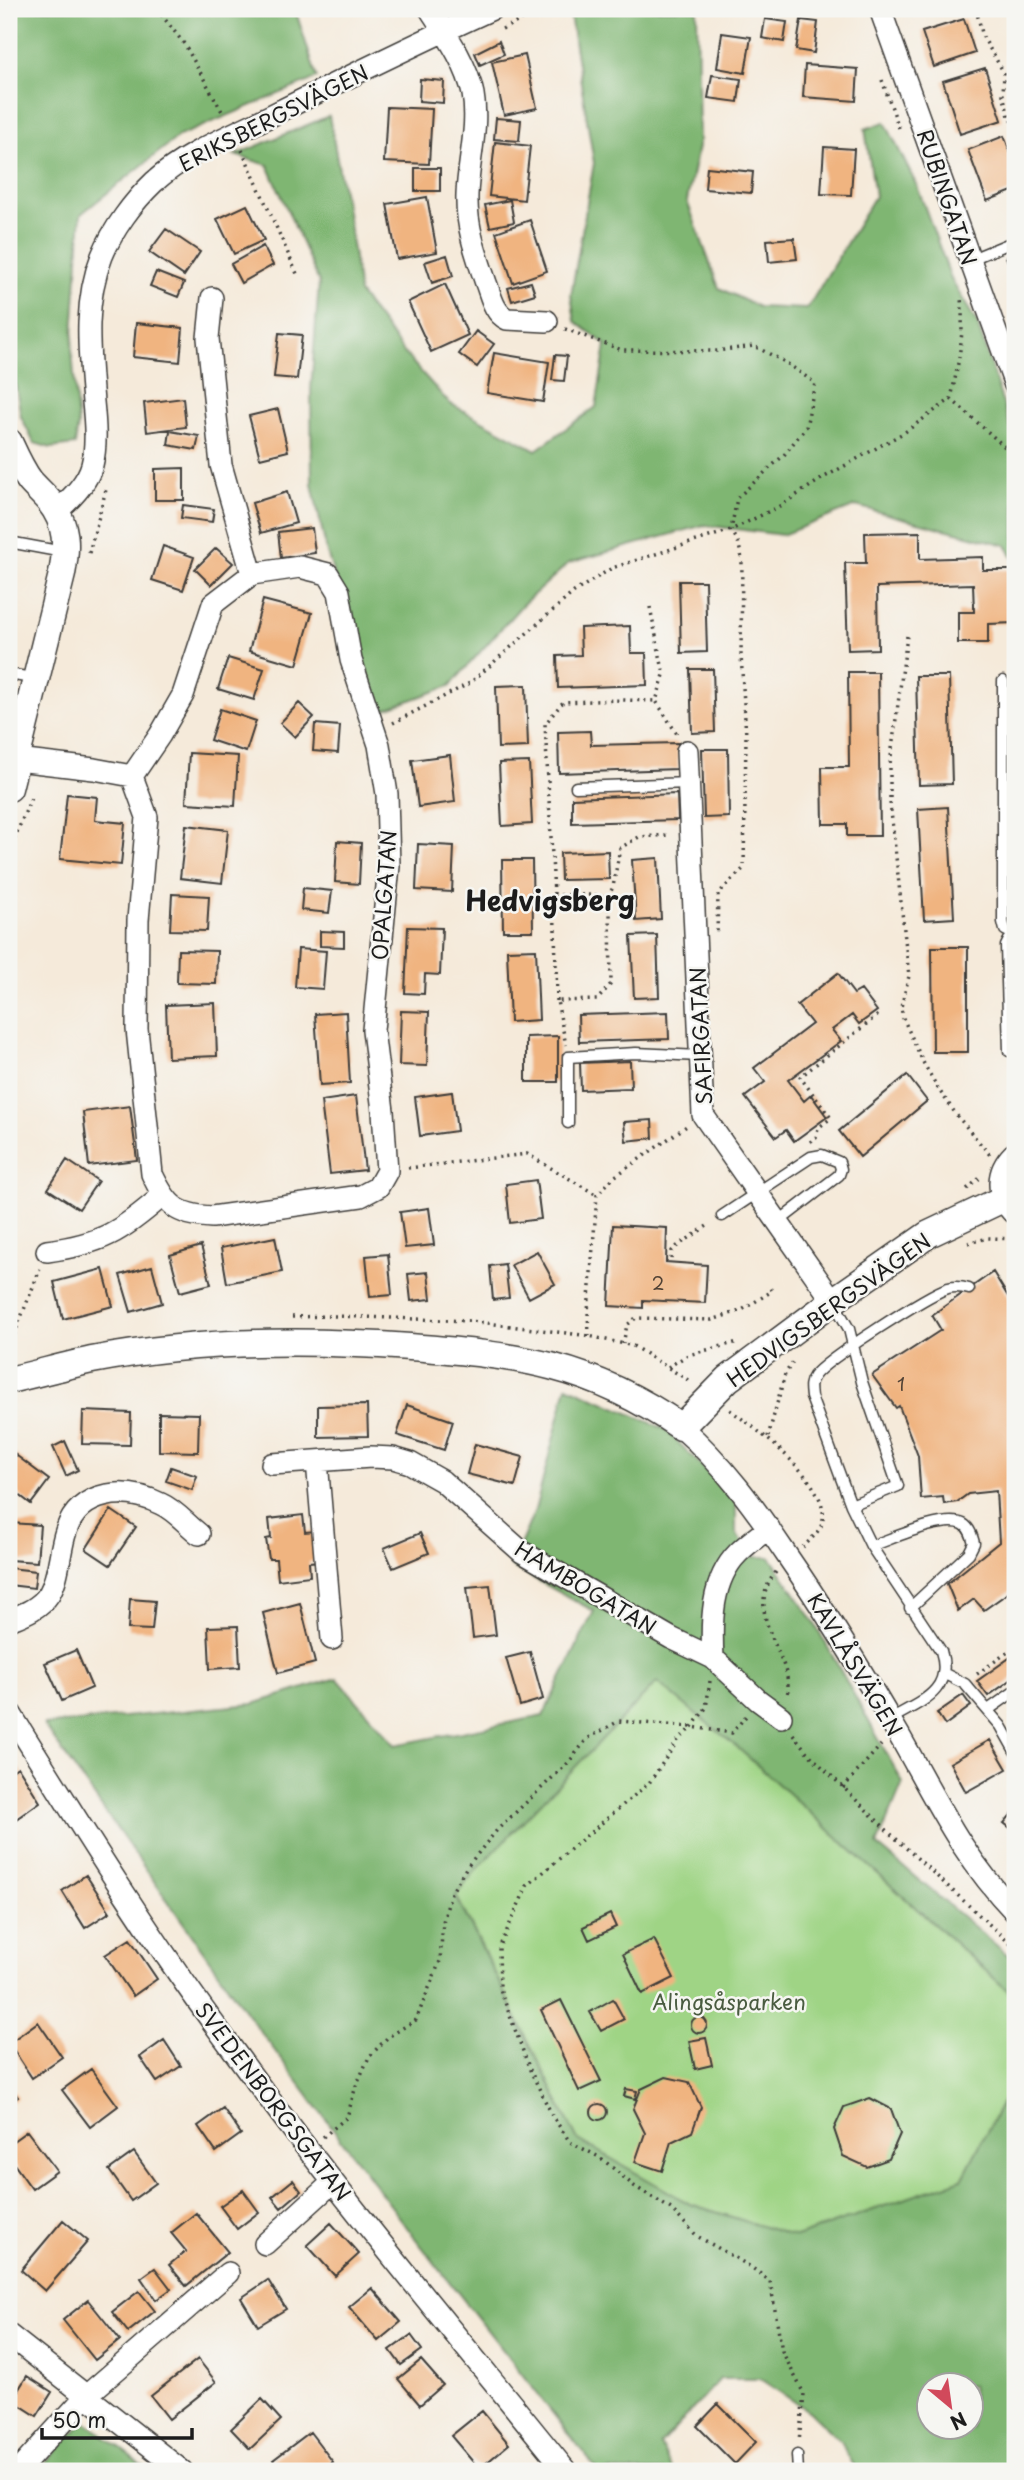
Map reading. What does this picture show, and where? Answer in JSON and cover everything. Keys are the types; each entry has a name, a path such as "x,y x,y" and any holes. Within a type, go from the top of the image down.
{"street":[{"path":"430,9 444,31 472,91 475,112 467,212 474,247 494,306 501,316 507,319 547,321"},
{"name":"ERIKSBERGSVÄGEN","path":"57,511 81,485 91,467 95,447 88,331 94,285 102,255 126,215 140,198 154,182 192,156 492,9"},
{"name":"RUBINGATAN","path":"880,9 1015,385"},
{"path":"212,298 208,338 221,465 252,574"},
{"path":"9,788 66,553 64,525 57,511 31,483 19,464 14,435"},
{"name":"OPALGATAN","path":"132,776 183,695 212,604 252,574 300,566 328,574 339,592 351,660 375,733 387,794 389,866 373,1030 387,1171"},
{"path":"17,760 132,776 147,817 138,920 137,1029 152,1174 162,1196 190,1216 212,1217 361,1196 378,1187 387,1171"},
{"name":"SAFIRGATAN","path":"688,769 703,1115 833,1301"},
{"path":"1006,1159 1002,1186 1010,1204"},
{"path":"47,1251 83,1246 106,1236 135,1220 162,1196"},
{"name":"HEDVIGSBERGSVÄGEN","path":"681,1427 728,1379 929,1234 1010,1204"},
{"path":"9,1380 93,1360 230,1343 316,1341 397,1346 491,1353 546,1363 582,1374 639,1399 681,1427"},
{"name":"KAVLÅSVÄGEN","path":"681,1427 719,1464 769,1528 850,1651 935,1804 961,1845 995,1891 1015,1912"},
{"name":"HAMBOGATAN","path":"272,1464 371,1457 393,1458 410,1463 442,1481 522,1552 671,1638 713,1658 758,1700 781,1717"},
{"path":"317,1461 332,1639"},
{"path":"9,1620 29,1612 48,1596 73,1515 85,1504 106,1494 124,1493 163,1504 199,1534"},
{"path":"713,1658 711,1628 716,1596 726,1570 737,1553 769,1528"},
{"name":"SVEDENBORGSGATAN","path":"12,1725 230,2047 333,2182 566,2471"},
{"path":"265,2244 333,2182"},
{"path":"18,2471 85,2397 228,2273"},
{"path":"9,2335 182,2471"}],"lane":[{"path":"969,260 1015,241"},
{"path":"9,542 66,553"},
{"path":"9,674 37,679"},
{"path":"1003,681 1003,922 1005,930 1015,935 1006,946 1009,1051"},
{"path":"576,787 688,769"},
{"path":"568,1123 568,1057 636,1053 700,1056"},
{"path":"722,1216 811,1157 822,1155 839,1162 839,1175 778,1222"},
{"path":"889,1720 927,1698 939,1686 945,1674 941,1651 871,1546 851,1505 811,1397 810,1386 815,1375 853,1346 937,1293 959,1286 969,1289"},
{"path":"833,1301 845,1319 862,1382 898,1486 851,1505"},
{"path":"871,1546 936,1524 961,1523 969,1529 974,1543 970,1553 910,1608"},
{"path":"945,1674 965,1684 1001,1726 1015,1751"},
{"path":"988,1710 1015,1691"},
{"path":"797,2455 798,2471"}],"path":[{"path":"495,32 544,9"},
{"path":"976,9 984,37 1004,73 1003,95 1009,116 1015,125"},
{"path":"1002,9 1007,15 1015,38"},
{"path":"880,76 899,129"},
{"path":"375,733 470,683 574,592 612,568 731,530 778,507 905,432 951,399 964,324 959,288"},
{"path":"547,321 622,350 718,351 754,346 785,362 815,383 806,427 784,455 737,498 731,530"},
{"path":"951,399 1015,456"},
{"path":"9,406 14,435"},
{"path":"81,485 104,499 108,476"},
{"path":"650,607 664,675 656,701 688,769"},
{"path":"908,635 890,764 890,802 909,976 901,1007 903,1018 924,1064 958,1117 1006,1159"},
{"path":"568,1057 557,1001 545,724 564,702 621,699 656,701"},
{"path":"606,903 613,887 620,848 639,837 691,835"},
{"path":"554,895 601,895 610,911 611,984 597,1000 557,1001"},
{"path":"805,1145 817,1137 818,1128 831,1118 800,1077 878,1015"},
{"path":"387,1171 527,1154 597,1195"},
{"path":"671,1259 672,1251 676,1247 722,1216"},
{"path":"9,1348 47,1251"},
{"path":"623,1344 628,1325 636,1318 712,1320 742,1310 772,1291 769,1286"},
{"path":"667,1367 688,1380"},
{"path":"730,1410 768,1437 796,1465 817,1494 824,1516 822,1525 802,1548"},
{"path":"777,1571 770,1580 763,1608 775,1648 790,1682 781,1717 807,1752 892,1835 1015,1948"},
{"path":"713,1658 706,1708 679,1739 649,1783 527,1886 499,1948 500,1989 530,2070 570,2142 601,2158 634,2186 671,2209 697,2236 770,2281 782,2351 804,2394 797,2455"},
{"path":"319,2140 347,2117 356,2086 369,2057 388,2038 416,2020 440,1961 443,1922 451,1893 466,1868 497,1830 559,1772 587,1739 619,1721 732,1733 758,1700"}],"green space":[{"path":"9,9 295,9 317,78 179,136 81,214 72,350 78,425 75,445 51,448 34,443 21,417 9,346"},
{"path":"569,9 697,9 699,142 687,201 719,288 758,307 807,309 875,196 865,129 885,122 917,186 952,281 977,323 1015,441 1015,561 1006,545 856,506 782,535 704,525 569,563 522,605 450,686 383,710 356,643 327,553 312,484 311,389 319,282 268,165 235,155 329,116 359,293 406,355 449,403 536,450 596,407 606,345 575,321 571,295 594,163"},
{"path":"567,1386 665,1429 736,1500 736,1533 754,1557 770,1557 811,1617 903,1783 877,1845 1015,1961 1015,1997 737,1747 657,1682 476,1870 456,1896 577,2139 690,2204 796,2237 962,2179 1015,2078 1015,2471 857,2471 840,2441 810,2412 760,2379 720,2379 660,2445 673,2471 598,2471 415,2238 251,2019 44,1725 253,1704 337,1678 395,1745 543,1716 594,1611 511,1566 535,1510"},
{"name":"Alingsåsparken","path":"657,1682 737,1747 1015,1997 1015,2078 962,2179 796,2237 690,2204 577,2139 456,1895 476,1870"},
{"path":"85,2421 150,2471 37,2471"}],"building":[{"path":"765,19 787,22 784,42 762,38"},
{"path":"964,19 975,53 934,67 922,32"},
{"path":"801,20 818,22 814,53 796,50"},
{"path":"722,33 751,37 745,73 717,68"},
{"path":"499,41 504,54 480,65 475,53"},
{"path":"525,55 537,108 504,115 492,62"},
{"path":"805,65 858,69 856,101 803,97"},
{"path":"985,68 1002,120 960,134 943,81"},
{"path":"712,75 741,79 738,102 708,98"},
{"path":"420,79 444,81 443,103 419,101"},
{"path":"387,107 432,109 429,164 384,162"},
{"path":"496,118 521,120 519,141 494,139"},
{"path":"1004,136 1015,164 1015,190 987,201 968,150"},
{"path":"495,142 530,146 524,200 489,196"},
{"path":"824,147 854,149 851,195 821,194"},
{"path":"707,167 753,172 751,193 705,189"},
{"path":"415,168 440,168 440,191 415,191"},
{"path":"427,197 437,252 397,259 387,204"},
{"path":"510,200 514,222 490,227 485,205"},
{"path":"247,205 264,240 234,254 217,219"},
{"path":"530,220 547,271 513,283 496,232"},
{"path":"166,229 200,252 184,276 149,252"},
{"path":"794,238 797,259 769,262 767,240"},
{"path":"263,246 273,265 241,283 231,264"},
{"path":"1015,253 1015,270 1012,272 1006,257"},
{"path":"447,255 453,276 432,283 425,262"},
{"path":"156,272 184,283 178,297 150,286"},
{"path":"531,282 535,294 512,301 508,288"},
{"path":"445,284 468,335 431,352 408,302"},
{"path":"136,323 183,328 180,362 133,357"},
{"path":"476,331 494,344 477,367 459,354"},
{"path":"279,333 302,335 297,379 274,377"},
{"path":"494,353 549,362 543,402 487,393"},
{"path":"555,355 567,356 564,381 552,380"},
{"path":"183,398 186,427 147,432 144,403"},
{"path":"278,409 288,451 260,458 249,416"},
{"path":"170,431 199,436 196,450 168,445"},
{"path":"184,468 184,500 155,500 155,469"},
{"path":"287,492 296,523 261,533 252,503"},
{"path":"183,505 214,509 212,522 181,518"},
{"path":"312,528 315,553 281,558 278,532"},
{"path":"920,532 920,559 983,557 983,570 1015,570 1015,623 988,624 988,643 958,643 958,612 974,612 973,584 877,587 878,649 848,650 845,563 866,563 865,533"},
{"path":"163,546 194,557 183,590 152,580"},
{"path":"216,548 233,563 211,585 195,569"},
{"path":"679,581 705,581 707,652 681,653"},
{"path":"263,600 312,613 297,665 249,651"},
{"path":"630,626 631,653 646,653 647,685 558,688 557,656 581,655 580,628"},
{"path":"228,658 264,669 254,700 218,689"},
{"path":"690,669 713,669 715,732 692,733"},
{"path":"848,672 878,672 880,836 847,836 847,824 823,824 822,767 849,767"},
{"path":"916,676 949,676 952,784 919,785"},
{"path":"526,685 528,747 498,748 496,686"},
{"path":"299,703 314,717 295,737 280,723"},
{"path":"220,709 256,721 246,752 210,740"},
{"path":"315,724 340,726 338,753 313,751"},
{"path":"590,731 591,745 678,743 678,769 559,773 558,732"},
{"path":"702,749 728,749 729,817 704,818"},
{"path":"189,753 238,756 235,806 186,803"},
{"path":"450,755 455,802 418,807 412,760"},
{"path":"529,762 532,824 502,826 499,763"},
{"path":"67,794 97,797 95,820 125,823 121,865 60,859"},
{"path":"677,794 678,820 572,823 572,798"},
{"path":"948,807 954,918 924,920 918,809"},
{"path":"186,825 228,830 222,883 180,878"},
{"path":"337,841 361,843 359,884 335,882"},
{"path":"418,844 454,846 452,892 416,890"},
{"path":"608,851 609,879 561,880 560,853"},
{"path":"658,858 661,919 636,921 632,860"},
{"path":"502,860 532,860 533,931 503,931"},
{"path":"303,888 332,891 329,913 301,910"},
{"path":"172,894 209,896 207,931 170,930"},
{"path":"408,927 442,928 440,975 425,974 424,994 405,993"},
{"path":"320,931 344,932 344,947 320,946"},
{"path":"657,935 659,997 634,998 631,936"},
{"path":"932,947 968,947 968,1052 933,1052"},
{"path":"298,949 326,951 323,989 295,987"},
{"path":"536,949 539,1020 510,1022 507,950"},
{"path":"178,950 217,951 216,984 177,983"},
{"path":"838,973 854,994 861,990 877,1011 859,1024 852,1015 832,1030 841,1041 788,1080 804,1101 811,1095 827,1117 794,1141 786,1130 776,1137 745,1097 765,1082 754,1068 812,1024 797,1005"},
{"path":"215,1003 217,1056 168,1058 166,1005"},
{"path":"401,1011 429,1012 427,1066 399,1065"},
{"path":"346,1012 350,1083 320,1085 315,1014"},
{"path":"668,1012 669,1039 579,1042 578,1015"},
{"path":"558,1036 558,1082 526,1082 526,1037"},
{"path":"630,1061 631,1088 581,1090 580,1063"},
{"path":"907,1075 927,1101 860,1157 839,1131"},
{"path":"452,1092 457,1131 420,1136 415,1097"},
{"path":"356,1096 365,1170 330,1174 321,1101"},
{"path":"130,1106 137,1160 89,1166 83,1112"},
{"path":"652,1120 653,1138 626,1141 624,1122"},
{"path":"67,1160 98,1181 79,1209 48,1189"},
{"path":"536,1180 541,1219 510,1223 506,1184"},
{"path":"429,1208 434,1245 405,1248 400,1212"},
{"path":"613,1225 667,1228 666,1262 707,1265 705,1303 643,1300 643,1308 609,1306"},
{"path":"275,1237 282,1272 227,1283 221,1248"},
{"path":"201,1246 211,1284 180,1292 170,1255"},
{"path":"537,1251 555,1284 529,1298 511,1265"},
{"path":"388,1254 392,1295 370,1297 366,1256"},
{"path":"505,1264 509,1298 493,1300 490,1266"},
{"path":"152,1266 162,1303 131,1312 120,1275"},
{"path":"103,1269 113,1306 63,1319 54,1282"},
{"path":"428,1272 431,1299 411,1301 408,1274"},
{"path":"993,1272 1015,1308 1015,1329 1011,1332 1015,1338 1015,1588 984,1610 974,1599 958,1611 947,1584 999,1542 996,1491 968,1494 957,1502 944,1504 943,1497 921,1499 918,1456 899,1406 896,1408 872,1375 941,1330 932,1315"},
{"path":"367,1405 368,1436 318,1437 318,1406"},
{"path":"407,1405 453,1421 444,1450 397,1435"},
{"path":"83,1411 131,1413 130,1445 82,1444"},
{"path":"159,1413 199,1414 198,1452 159,1451"},
{"path":"65,1441 78,1470 66,1476 53,1447"},
{"path":"475,1444 523,1457 515,1486 467,1474"},
{"path":"9,1450 49,1480 31,1504 9,1487"},
{"path":"171,1467 197,1476 192,1490 166,1481"},
{"path":"111,1510 136,1527 110,1565 86,1549"},
{"path":"303,1515 305,1532 316,1531 319,1561 309,1562 310,1576 278,1580 276,1559 269,1559 266,1539 271,1538 269,1519"},
{"path":"10,1523 40,1525 37,1562 9,1560"},
{"path":"420,1533 429,1553 393,1568 384,1548"},
{"path":"9,1568 36,1571 34,1588 9,1585"},
{"path":"490,1585 496,1635 473,1638 467,1587"},
{"path":"130,1599 155,1601 152,1630 128,1629"},
{"path":"300,1603 315,1663 278,1673 263,1613"},
{"path":"238,1626 240,1667 210,1669 208,1627"},
{"path":"76,1650 92,1688 62,1701 45,1663"},
{"path":"530,1652 543,1699 520,1706 506,1658"},
{"path":"1015,1654 1015,1677 988,1696 977,1681"},
{"path":"963,1695 971,1706 945,1725 937,1713"},
{"path":"990,1740 1007,1769 966,1792 950,1763"},
{"path":"18,1767 40,1802 16,1819 9,1809 9,1773"},
{"path":"1015,1810 1015,1832 1004,1823"},
{"path":"86,1875 110,1912 85,1928 62,1891"},
{"path":"610,1914 616,1927 589,1940 583,1927"},
{"path":"130,1939 157,1979 133,1996 105,1955"},
{"path":"654,1939 674,1978 642,1994 623,1954"},
{"path":"613,1999 624,2019 601,2031 590,2012"},
{"path":"561,2000 601,2081 579,2091 541,2010"},
{"path":"699,2017 707,2025 699,2033 691,2025"},
{"path":"38,2022 62,2057 32,2078 9,2043"},
{"path":"706,2038 712,2065 695,2069 689,2041"},
{"path":"164,2040 181,2066 157,2082 140,2057"},
{"path":"91,2069 118,2106 90,2127 62,2090"},
{"path":"666,2077 689,2082 701,2107 692,2132 671,2142 662,2171 635,2162 645,2133 633,2109 641,2089"},
{"path":"9,2085 18,2097 9,2104"},
{"path":"626,2089 637,2091 635,2099 624,2096"},
{"path":"870,2098 891,2109 900,2134 889,2159 867,2167 843,2156 834,2129 844,2107"},
{"path":"599,2104 607,2112 599,2120 591,2112"},
{"path":"223,2108 241,2134 216,2152 198,2126"},
{"path":"27,2131 57,2171 32,2189 9,2157 9,2144"},
{"path":"134,2152 156,2183 131,2201 109,2170"},
{"path":"293,2180 301,2191 281,2208 272,2197"},
{"path":"243,2190 259,2212 237,2229 220,2206"},
{"path":"196,2213 228,2252 186,2286 169,2265 186,2251 171,2233"},
{"path":"63,2220 88,2241 45,2291 21,2270"},
{"path":"331,2223 359,2254 335,2276 307,2245"},
{"path":"155,2268 171,2289 156,2300 141,2278"},
{"path":"268,2280 286,2309 258,2326 241,2298"},
{"path":"372,2288 401,2322 378,2341 349,2307"},
{"path":"139,2291 155,2311 128,2332 112,2312"},
{"path":"88,2300 120,2340 95,2360 63,2320"},
{"path":"411,2335 422,2350 401,2365 390,2350"},
{"path":"198,2359 216,2382 169,2419 151,2396"},
{"path":"421,2360 443,2385 420,2405 398,2379"},
{"path":"27,2376 52,2392 37,2416 12,2400"},
{"path":"262,2399 281,2420 250,2449 231,2429"},
{"path":"718,2404 756,2442 735,2464 697,2426"},
{"path":"482,2411 509,2444 479,2469 451,2436"},
{"path":"310,2432 333,2462 320,2471 281,2471 273,2460"}],"district":[{"name":"Hedvigsberg","path":"550,899"}]}
